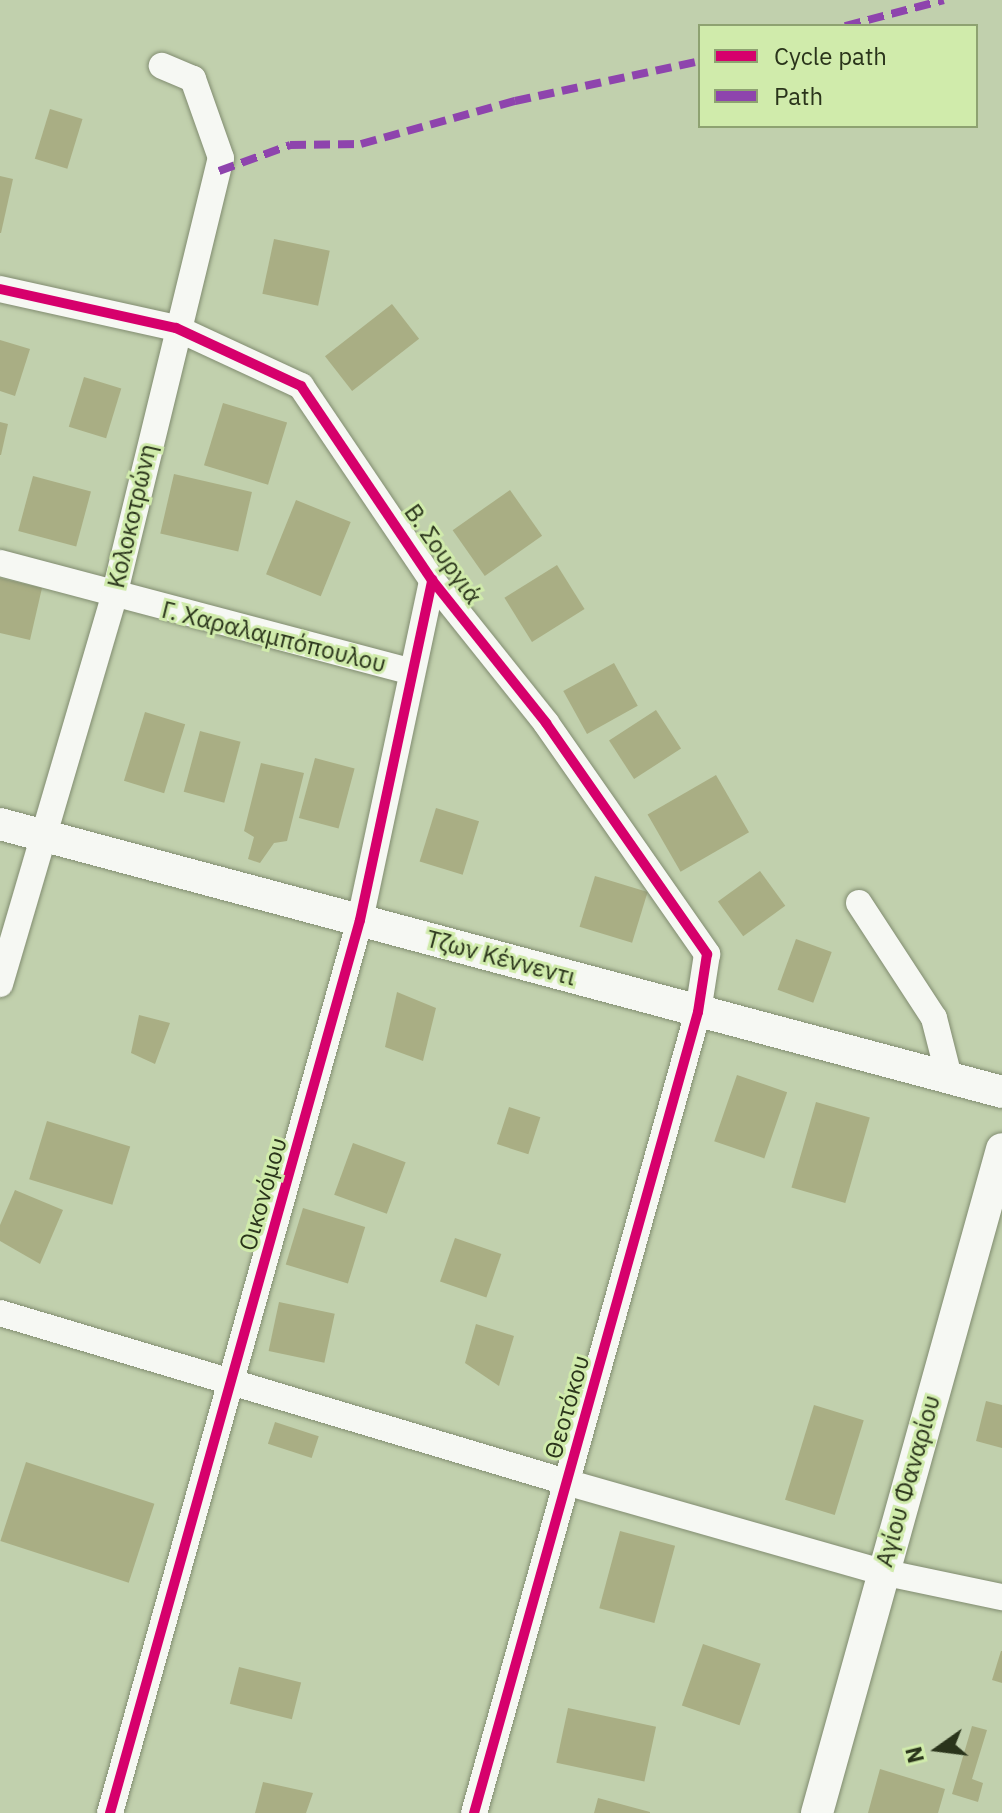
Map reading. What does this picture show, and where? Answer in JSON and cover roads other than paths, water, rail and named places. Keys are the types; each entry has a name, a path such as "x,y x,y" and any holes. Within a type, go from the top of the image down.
{"street":[{"name":"Κολοκοτρώνη","path":"0,984 114,596 176,328 222,154 193,79 162,66"},
{"name":"Β. Σουργιά","path":"0,289 176,328 301,386 432,580 546,723 704,949 708,960 698,1012"},
{"name":"Γ. Χαραλαμπόπουλου","path":"0,563 114,596 410,671"},
{"name":"Οικονόμου","path":"110,1813 360,920 410,671 432,580"},
{"name":"Τζων Κέννεντι","path":"0,824 1002,1092"},
{"path":"859,903 934,1018 949,1077"},
{"name":"Θεοτόκου","path":"474,1813 698,1012"},
{"name":"Αγίου Φαναρίου","path":"817,1813 1002,1149"},
{"path":"0,1313 566,1482 882,1572 1002,1597"}]}
